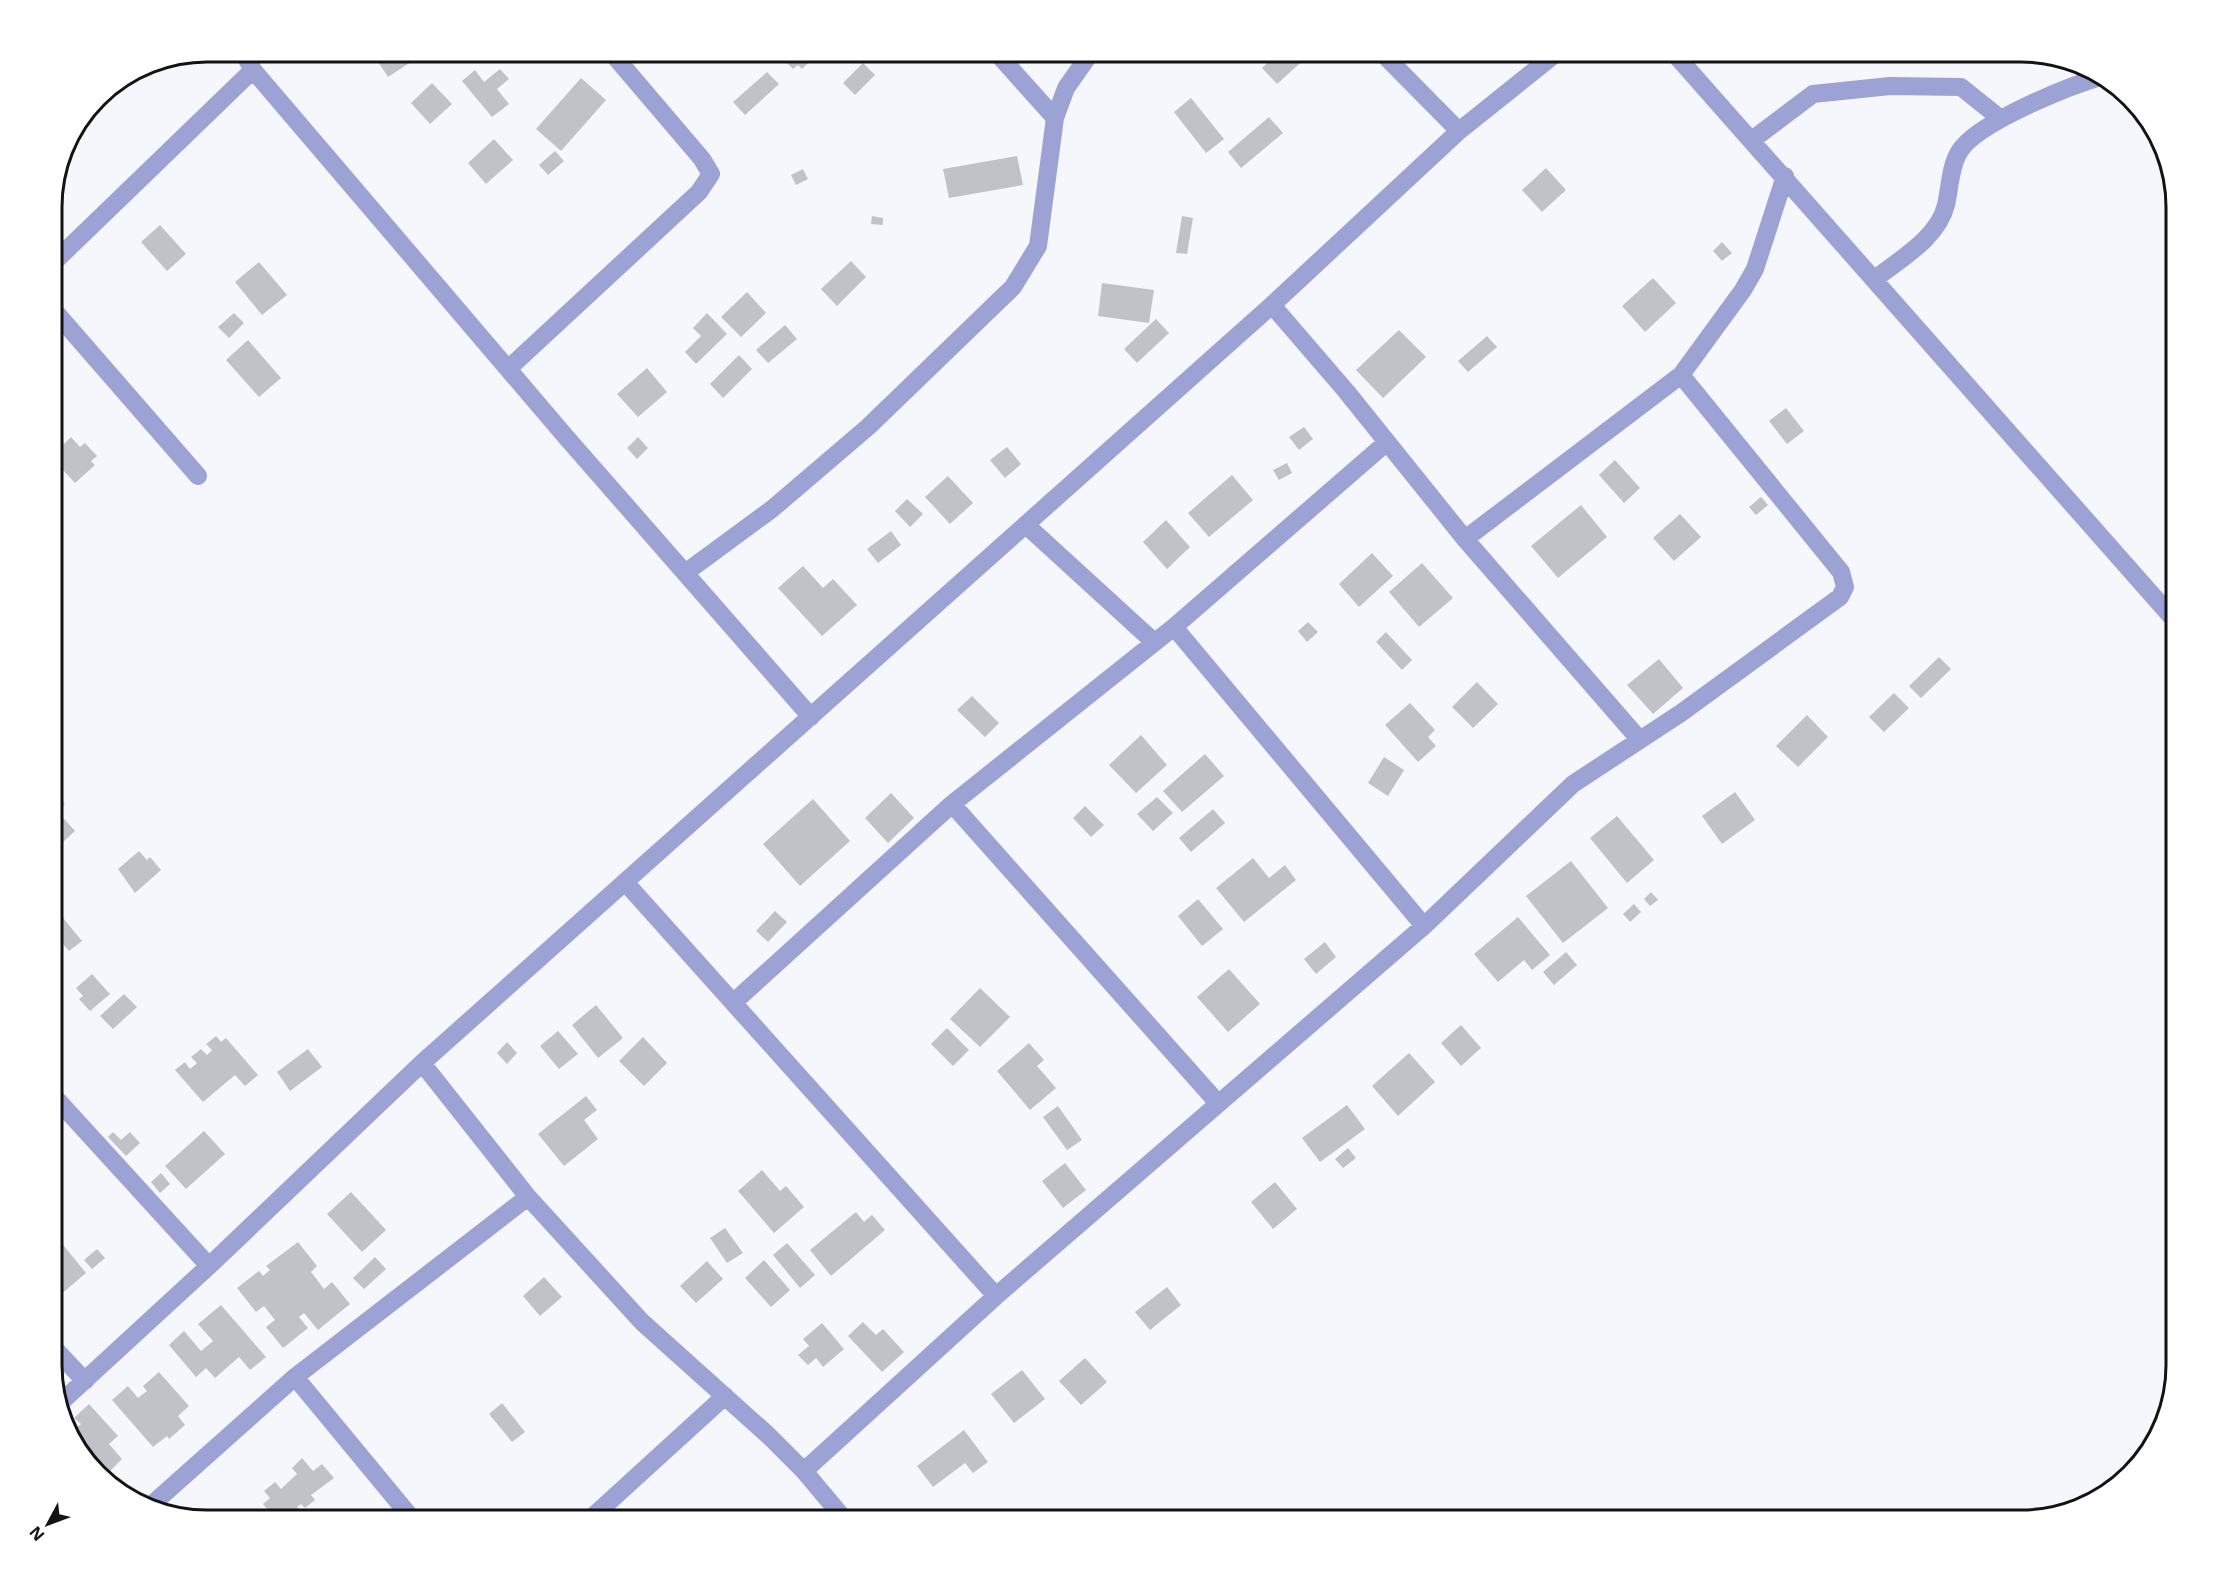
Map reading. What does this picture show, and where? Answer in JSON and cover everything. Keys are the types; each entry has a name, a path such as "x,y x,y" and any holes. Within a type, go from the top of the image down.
{"street":[{"path":"248,62 508,369 811,717"},
{"path":"508,369 699,192 711,174 702,159 619,62"},
{"path":"1005,62 1055,118"},
{"path":"685,573 772,508 868,427 1013,287 1038,246 1055,118 1066,88 1084,62"},
{"path":"1391,62 1459,131"},
{"path":"65,1399 209,1266 422,1063 1272,305 1459,131 1545,62"},
{"path":"1682,62 2166,610"},
{"path":"62,254 253,70"},
{"path":"1875,279 1926,239 1938,224 1946,208 1958,153 1978,133 2001,118 2088,77"},
{"path":"1752,140 1813,94 1890,87 1961,87 2001,118"},
{"path":"1465,539 1681,375 1743,290 1755,269 1785,177"},
{"path":"1272,305 1346,391 1465,539 1638,739"},
{"path":"62,320 198,476"},
{"path":"804,1471 996,1296 1424,926 1555,799 1638,739 1681,713 1833,604 1845,587 1841,573 1681,375"},
{"path":"734,1002 952,804 1174,627 1386,443"},
{"path":"1026,525 1154,642"},
{"path":"1174,627 1424,926"},
{"path":"952,804 1218,1102"},
{"path":"625,882 996,1296"},
{"path":"422,1063 528,1197 659,1340 725,1396 804,1471 837,1510"},
{"path":"62,1105 209,1266"},
{"path":"156,1501 295,1377 528,1197"},
{"path":"62,1357 85,1381"},
{"path":"295,1377 405,1510"},
{"path":"600,1510 725,1396"}],"building":[{"path":"378,62 411,62 388,77"},
{"path":"786,62 809,62 802,69 798,65 793,69"},
{"path":"1268,62 1301,62 1277,84 1262,68"},
{"path":"863,63 875,75 855,95 843,83"},
{"path":"500,69 509,79 497,89 509,104 492,117 462,81 475,70 484,82"},
{"path":"767,72 779,84 745,115 733,102"},
{"path":"581,78 606,100 561,151 536,129"},
{"path":"432,83 452,104 430,124 411,103"},
{"path":"1191,98 1224,139 1206,153 1174,112"},
{"path":"1269,117 1283,133 1241,168 1228,152"},
{"path":"494,139 513,160 486,184 468,163"},
{"path":"555,151 564,161 548,175 539,165"},
{"path":"1017,156 1023,185 949,198 943,169"},
{"path":"1546,168 1566,190 1542,212 1522,190"},
{"path":"803,169 808,179 796,185 791,175"},
{"path":"872,216 883,218 883,225 871,224"},
{"path":"1182,216 1193,218 1187,254 1176,253"},
{"path":"160,225 186,254 167,271 141,242"},
{"path":"1722,242 1732,253 1722,261 1713,251"},
{"path":"851,261 866,277 837,306 821,289"},
{"path":"259,262 287,295 262,315 235,282"},
{"path":"1653,278 1676,303 1645,332 1622,306"},
{"path":"1102,283 1154,290 1149,323 1098,316"},
{"path":"747,292 766,313 741,337 721,317"},
{"path":"234,313 244,323 229,338 218,327"},
{"path":"707,313 727,334 696,364 685,352 701,336 693,328"},
{"path":"1156,319 1169,333 1137,363 1124,349"},
{"path":"785,325 797,339 768,363 756,350"},
{"path":"1399,330 1426,357 1383,398 1356,370"},
{"path":"1487,336 1497,347 1468,372 1458,361"},
{"path":"248,340 281,378 259,397 226,360"},
{"path":"739,355 752,369 723,398 710,384"},
{"path":"647,368 667,392 638,417 617,394"},
{"path":"1786,408 1804,431 1787,444 1769,421"},
{"path":"1304,427 1313,439 1299,450 1289,437"},
{"path":"71,437 80,447 85,443 97,456 91,461 95,465 75,483 62,469 62,446"},
{"path":"638,437 648,448 637,459 627,448"},
{"path":"1007,447 1021,464 1005,478 990,460"},
{"path":"1615,460 1640,488 1624,503 1599,475"},
{"path":"1287,463 1292,473 1279,480 1273,470"},
{"path":"1232,475 1253,500 1209,537 1188,513"},
{"path":"948,476 973,503 950,524 925,497"},
{"path":"1761,497 1768,505 1756,515 1749,507"},
{"path":"907,499 923,514 910,527 895,511"},
{"path":"1581,505 1607,537 1558,578 1531,546"},
{"path":"1680,514 1701,537 1674,561 1653,538"},
{"path":"1166,520 1190,547 1167,569 1143,542"},
{"path":"891,531 901,545 878,563 867,549"},
{"path":"1372,553 1393,576 1359,607 1339,584"},
{"path":"1422,563 1453,598 1419,627 1389,592"},
{"path":"803,566 823,588 833,579 857,605 822,636 778,588"},
{"path":"1308,622 1318,632 1307,642 1298,631"},
{"path":"1386,632 1412,660 1402,670 1376,642"},
{"path":"1939,657 1951,669 1921,698 1909,686"},
{"path":"1659,659 1683,688 1653,714 1627,685"},
{"path":"1477,682 1498,704 1473,728 1452,707"},
{"path":"1894,693 1909,708 1884,732 1869,717"},
{"path":"972,696 999,723 985,737 957,710"},
{"path":"1410,703 1435,730 1428,737 1436,746 1418,762 1385,725"},
{"path":"1807,715 1828,737 1798,767 1776,746"},
{"path":"1141,735 1167,765 1136,793 1109,765"},
{"path":"1205,754 1224,776 1182,812 1163,791"},
{"path":"1384,757 1404,770 1388,796 1368,783"},
{"path":"1735,792 1755,820 1722,844 1702,816"},
{"path":"891,793 914,818 888,843 865,818"},
{"path":"1157,797 1173,813 1153,831 1137,814"},
{"path":"813,799 850,841 800,886 763,844"},
{"path":"1085,806 1104,825 1091,837 1073,818"},
{"path":"1213,809 1225,823 1191,852 1179,838"},
{"path":"1617,816 1654,860 1627,883 1590,838"},
{"path":"62,817 75,831 62,843"},
{"path":"139,851 147,860 150,857 161,870 135,893 118,869"},
{"path":"1253,858 1269,878 1285,865 1296,880 1244,922 1216,888"},
{"path":"1571,861 1608,908 1563,943 1526,896"},
{"path":"1651,892 1658,900 1650,906 1644,899"},
{"path":"1198,899 1223,929 1202,946 1178,916"},
{"path":"1634,904 1641,912 1630,922 1623,914"},
{"path":"775,911 787,922 768,942 756,931"},
{"path":"62,917 82,941 69,951 62,943"},
{"path":"1518,917 1550,955 1532,970 1524,960 1498,982 1474,954"},
{"path":"1325,942 1336,957 1316,974 1304,959"},
{"path":"1566,952 1577,965 1554,985 1543,972"},
{"path":"1229,969 1260,1004 1228,1032 1197,997"},
{"path":"92,974 110,994 90,1011 79,999 83,996 76,988"},
{"path":"980,988 1010,1017 980,1047 950,1019"},
{"path":"124,994 137,1007 113,1029 100,1016"},
{"path":"596,1005 623,1038 598,1058 572,1025"},
{"path":"1461,1025 1481,1048 1461,1066 1441,1043"},
{"path":"947,1028 969,1050 953,1066 931,1044"},
{"path":"558,1031 578,1054 559,1069 540,1046"},
{"path":"216,1036 221,1042 226,1038 258,1075 245,1086 235,1075 203,1102 175,1070 185,1062 190,1069 197,1063 191,1057 201,1049 207,1055 212,1050 206,1044"},
{"path":"643,1037 667,1063 644,1086 619,1061"},
{"path":"507,1042 517,1053 507,1064 497,1053"},
{"path":"1029,1043 1044,1060 1037,1066 1056,1088 1030,1110 997,1071"},
{"path":"308,1049 322,1067 290,1091 277,1072"},
{"path":"1409,1053 1435,1082 1398,1116 1372,1086"},
{"path":"586,1096 597,1110 584,1120 598,1139 564,1166 538,1134"},
{"path":"1347,1105 1365,1129 1320,1162 1302,1138"},
{"path":"1058,1106 1082,1140 1067,1150 1043,1117"},
{"path":"204,1131 225,1154 186,1189 165,1166"},
{"path":"113,1132 121,1140 130,1132 140,1143 126,1156 108,1137"},
{"path":"1348,1148 1356,1158 1343,1168 1335,1159"},
{"path":"1065,1163 1086,1190 1063,1208 1042,1181"},
{"path":"762,1170 780,1191 786,1186 804,1207 774,1233 738,1191"},
{"path":"161,1173 170,1184 160,1193 151,1182"},
{"path":"1275,1182 1297,1209 1273,1229 1251,1202"},
{"path":"351,1192 386,1230 362,1252 327,1214"},
{"path":"856,1212 864,1222 872,1215 885,1230 831,1276 810,1250"},
{"path":"725,1228 743,1253 727,1263 710,1238"},
{"path":"298,1242 317,1266 311,1272 324,1289 332,1282 350,1304 318,1330 304,1313 299,1317 308,1328 283,1348 266,1327 275,1320 264,1306 256,1312 237,1288 259,1271 263,1276 270,1270 266,1266"},
{"path":"787,1243 815,1275 800,1288 773,1255"},
{"path":"62,1244 86,1273 62,1293"},
{"path":"97,1249 105,1258 92,1269 84,1260"},
{"path":"375,1257 386,1269 364,1289 353,1278"},
{"path":"764,1260 790,1290 771,1307 745,1278"},
{"path":"707,1261 723,1279 696,1303 680,1286"},
{"path":"544,1277 562,1297 540,1316 523,1296"},
{"path":"1167,1287 1181,1305 1150,1330 1135,1312"},
{"path":"221,1305 266,1357 250,1370 239,1357 215,1378 206,1368 196,1377 169,1345 184,1331 201,1351 213,1341 198,1324"},
{"path":"863,1322 876,1335 883,1329 904,1352 882,1372 848,1336"},
{"path":"822,1323 844,1349 823,1367 816,1358 808,1365 798,1355 809,1346 803,1339"},
{"path":"1085,1358 1107,1382 1081,1405 1059,1381"},
{"path":"1022,1370 1045,1399 1014,1423 991,1394"},
{"path":"159,1372 189,1406 178,1416 185,1425 169,1439 167,1436 153,1447 112,1400 128,1386 138,1398 147,1391 143,1386"},
{"path":"502,1403 525,1432 512,1442 489,1414"},
{"path":"89,1404 118,1436 109,1444 122,1459 109,1472 91,1454 76,1429 81,1424 74,1418"},
{"path":"964,1430 988,1462 973,1473 965,1463 933,1487 917,1466"},
{"path":"302,1458 313,1471 322,1464 334,1478 311,1495 315,1500 305,1508 301,1504 297,1507 300,1510 268,1510 263,1504 270,1498 264,1491 275,1482 281,1489 297,1474 292,1468"}]}
